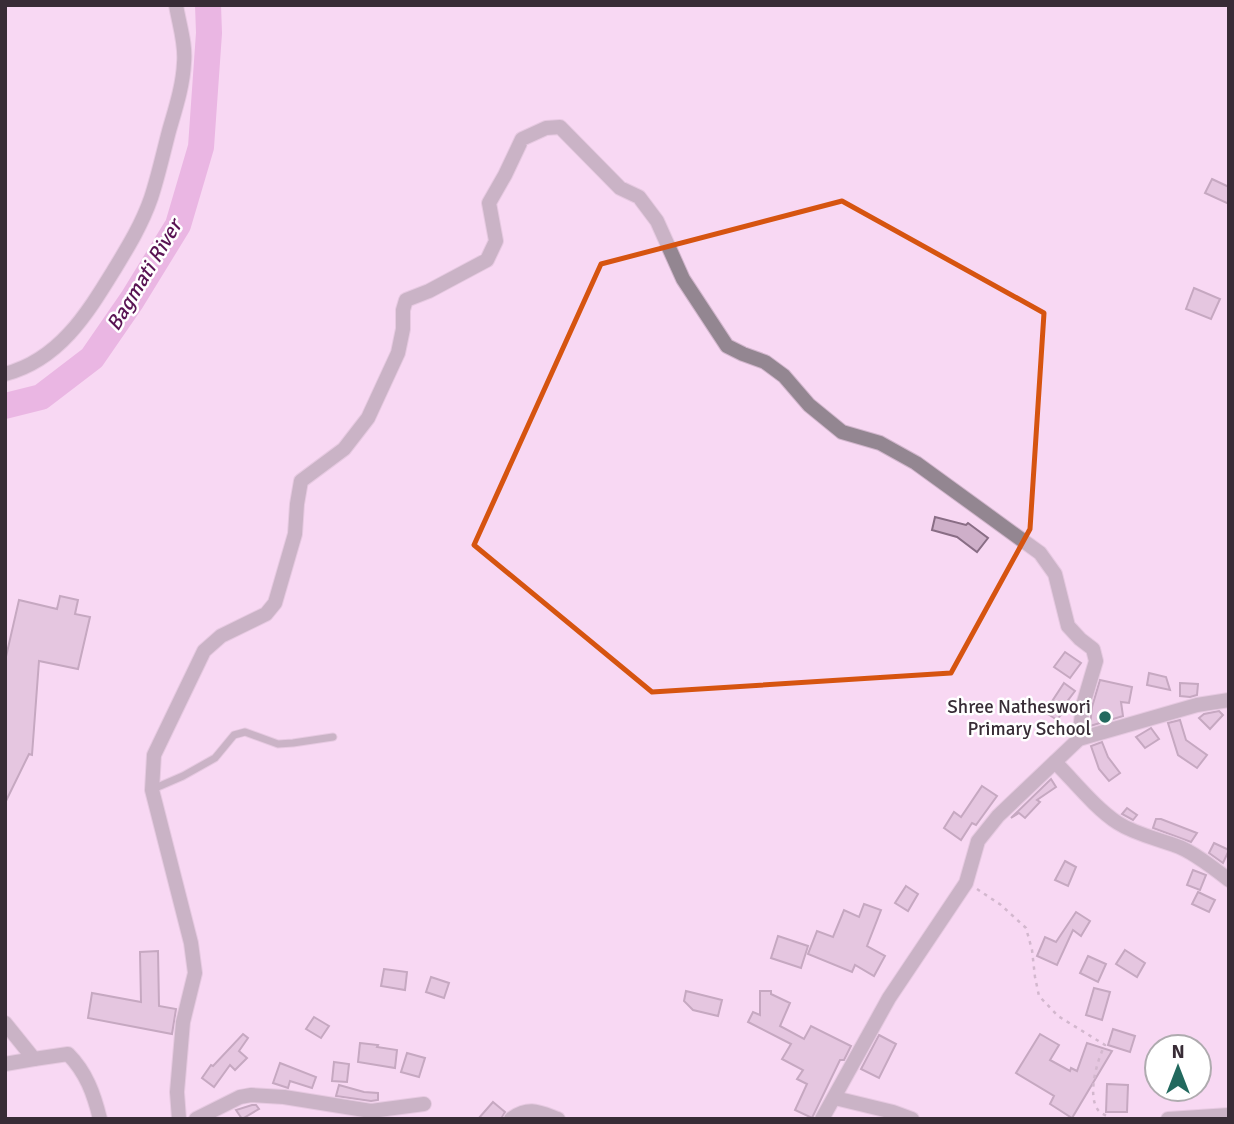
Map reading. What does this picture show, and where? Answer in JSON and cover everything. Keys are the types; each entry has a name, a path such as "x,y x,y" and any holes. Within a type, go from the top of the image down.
{"street":[{"path":"5,374 41,359 68,336 89,311 137,233 151,199 184,64 176,5"},
{"path":"179,1119 177,1092 183,1022 195,973 191,943 152,790 154,755 204,651 221,636 266,614 275,603 295,534 301,481 344,449 368,418 398,353 406,300 429,291 487,260 496,241 489,203 522,139 545,128 560,127 620,188 639,197 657,221 683,279 727,346 765,362 784,376 809,405 842,432 880,443 916,463 1040,553 1055,574 1068,626 1093,649 1096,661 1083,705 1079,739"},
{"path":"822,1119 889,998 966,881 978,841 998,816 1079,739 1197,705 1229,700"},
{"path":"1055,762 1118,824 1148,838 1177,845 1229,880"},
{"path":"5,1023 34,1059"},
{"path":"5,1063 68,1054 79,1065 95,1096 100,1119"},
{"path":"196,1119 240,1097 251,1095 284,1097 371,1111 424,1104"},
{"path":"835,1098 912,1119"},
{"path":"511,1119 531,1110 558,1119"},
{"path":"1168,1119 1229,1115"}],"lane":[{"path":"152,790 215,758 234,735 246,732 278,744 333,737"}],"path":[{"path":"966,881 1001,905 1026,928 1039,996 1058,1016 1105,1045 1101,1052 1092,1097 1098,1111 1112,1119"}],"highlighted area":[{"path":"842,201 1044,313 1030,529 951,673 652,692 474,545 601,264"}],"building":[{"path":"1212,179 1229,187 1229,204 1205,193"},
{"path":"1194,288 1220,299 1211,319 1186,309"},
{"path":"935,517 966,525 968,523 988,538 977,552 957,537 932,530"},
{"path":"60,596 78,600 75,614 90,617 78,669 39,661 32,755 29,754 5,803 5,661 19,600 57,609"},
{"path":"1065,652 1081,663 1070,678 1054,667"},
{"path":"1149,673 1166,677 1170,690 1147,685"},
{"path":"1100,680 1132,687 1129,703 1121,702 1123,716 1090,726 1092,707"},
{"path":"1064,683 1075,691 1057,720 1045,712"},
{"path":"1180,683 1198,684 1197,695 1180,696"},
{"path":"1219,711 1223,715 1210,729 1199,718 1204,714"},
{"path":"1180,720 1186,740 1207,755 1197,768 1178,755 1168,723"},
{"path":"1151,728 1159,739 1145,748 1136,737"},
{"path":"1102,742 1108,757 1120,773 1109,781 1099,769 1091,746"},
{"path":"1051,779 1056,787 1037,800 1040,802 1025,818 1019,813 1011,818"},
{"path":"982,786 997,796 976,825 972,823 961,840 944,828 954,812 961,817"},
{"path":"1127,808 1137,815 1133,820 1122,814"},
{"path":"1156,819 1197,833 1191,842 1153,828"},
{"path":"1214,843 1229,850 1223,863 1209,853"},
{"path":"1065,861 1076,867 1068,886 1055,880"},
{"path":"1193,870 1206,875 1200,890 1187,885"},
{"path":"906,886 918,894 908,911 895,903"},
{"path":"1198,892 1215,900 1209,912 1192,904"},
{"path":"864,904 881,910 867,946 885,956 874,976 855,965 852,972 808,954 817,931 833,937 844,910 859,917"},
{"path":"1076,912 1090,921 1081,936 1073,930 1057,965 1037,956 1045,937 1056,942"},
{"path":"778,936 808,946 801,968 771,958"},
{"path":"1125,950 1145,963 1137,977 1116,964"},
{"path":"158,951 159,1006 176,1009 172,1034 88,1018 92,993 141,1002 140,952"},
{"path":"1088,956 1106,964 1098,982 1080,973"},
{"path":"384,969 407,972 405,990 381,986"},
{"path":"431,977 449,983 444,998 426,992"},
{"path":"1094,988 1110,992 1102,1020 1086,1015"},
{"path":"686,991 722,1000 718,1016 693,1010 684,1001"},
{"path":"760,991 771,991 771,994 790,1003 780,1026 804,1039 811,1026 851,1046 844,1060 840,1060 812,1118 795,1110 807,1084 797,1079 803,1070 782,1059 791,1044 748,1022 753,1012 760,1015"},
{"path":"314,1017 329,1026 321,1038 306,1029"},
{"path":"1113,1029 1135,1036 1130,1052 1108,1045"},
{"path":"243,1034 248,1038 239,1051 247,1058 235,1070 230,1065 214,1087 202,1078 211,1065 213,1066"},
{"path":"1040,1034 1059,1045 1050,1060 1070,1071 1071,1068 1077,1071 1087,1043 1112,1051 1072,1118 1050,1104 1054,1096 1016,1073"},
{"path":"879,1035 896,1044 879,1078 861,1069"},
{"path":"360,1043 397,1050 395,1068 358,1062"},
{"path":"407,1053 425,1058 419,1077 401,1072"},
{"path":"334,1062 349,1064 347,1082 332,1081"},
{"path":"280,1063 316,1077 312,1088 290,1081 288,1088 273,1083"},
{"path":"1107,1084 1128,1085 1127,1112 1106,1112"},
{"path":"339,1085 378,1093 378,1100 336,1096"},
{"path":"493,1102 505,1112 501,1119 478,1119"},
{"path":"252,1105 259,1109 242,1119 236,1110"}],"waterway":[{"name":"Bagmati River","path":"5,406 41,397 92,358 178,225 201,147 209,33 208,5"}],"place":[{"name":"Shree Natheswori Primary School","path":"1105,717"}]}
